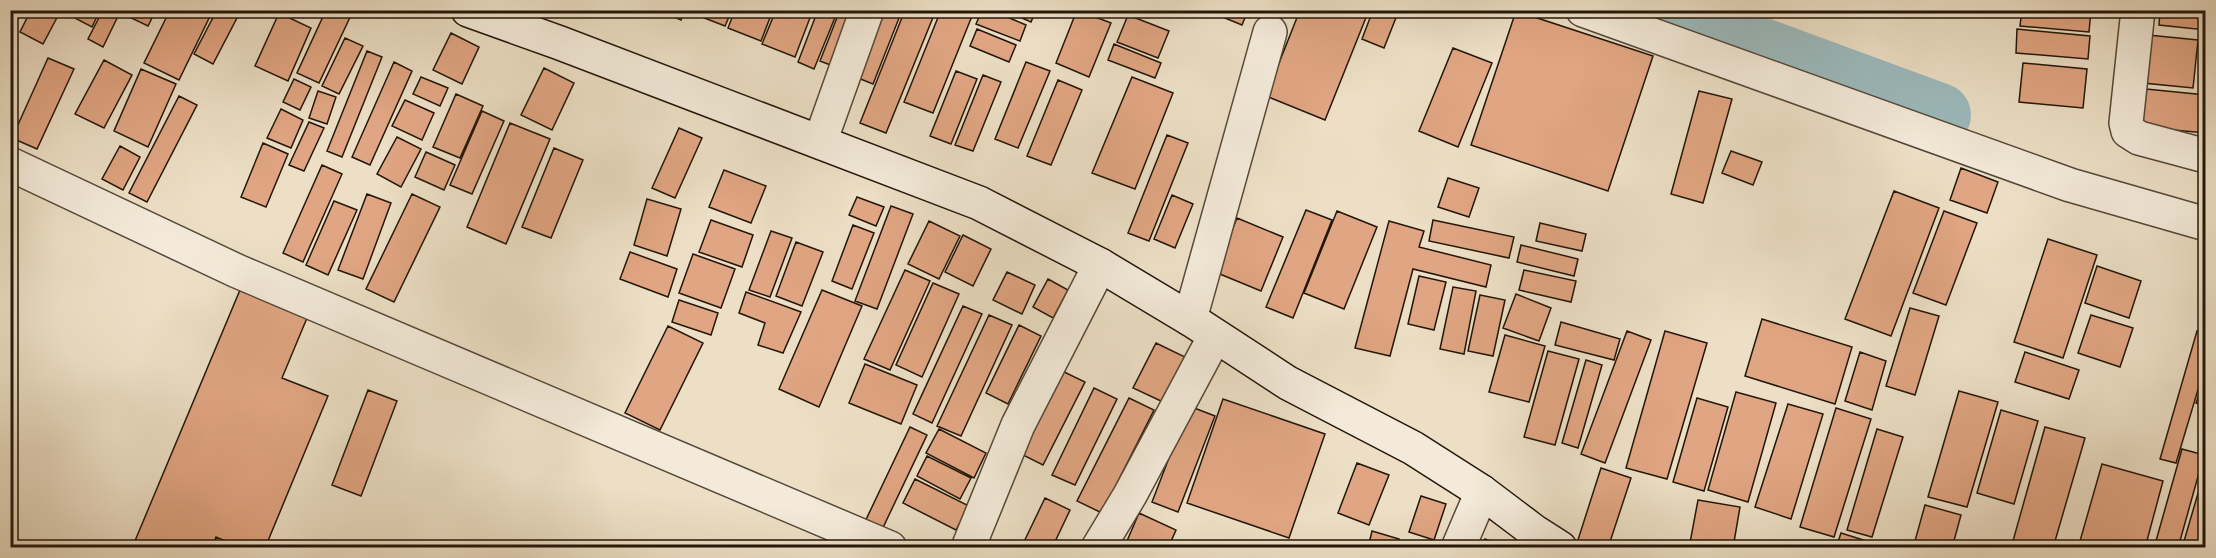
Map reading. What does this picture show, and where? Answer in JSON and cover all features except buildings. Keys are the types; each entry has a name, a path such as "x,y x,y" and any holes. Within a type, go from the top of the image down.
{"street":[{"path":"468,10 979,203 1100,265 1288,383 1413,448 1482,492 1560,548"},
{"path":"820,142 867,10"},
{"path":"1583,10 2070,185 2205,224"},
{"path":"2138,10 2126,123 2128,131 2139,138 2205,156"},
{"path":"1098,548 1130,495 1203,328 1270,32"},
{"path":"10,164 237,271 890,548"},
{"path":"968,548 1018,425 1100,265"},
{"path":"1458,548 1482,492"}],"waterway":[{"path":"1653,10 1939,115"}]}
